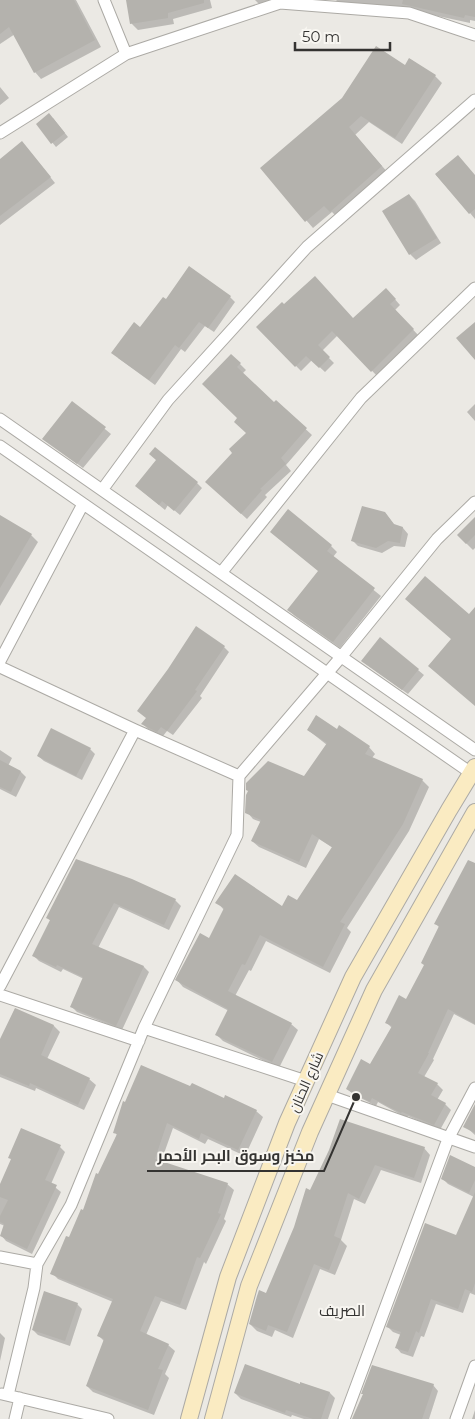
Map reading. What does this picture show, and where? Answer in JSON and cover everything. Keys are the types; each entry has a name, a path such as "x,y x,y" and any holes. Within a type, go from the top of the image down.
{"main road":[{"name":"شارع الحنان","path":"189,1419 228,1277 287,1123 353,977 473,770"},
{"name":"شارع الحنان","path":"213,1419 249,1286 310,1132 374,990 475,812"}],"street":[{"path":"104,0 126,54"},
{"path":"0,133 126,54 280,3 409,13 475,35"},
{"path":"102,490 168,400 307,248 475,100"},
{"path":"221,573 360,398 475,288"},
{"path":"0,419 475,750"},
{"path":"0,446 327,673 473,770"},
{"path":"108,1419 4,1394 34,1288 37,1264 71,1205 144,1028 237,835 239,776 437,539 475,502"},
{"path":"0,662 83,504"},
{"path":"0,668 239,776"},
{"path":"0,986 135,730"},
{"path":"0,995 139,1041"},
{"path":"144,1028 306,1081"},
{"path":"344,1419 448,1138 475,1088"},
{"path":"327,1095 475,1147"},
{"path":"0,1257 37,1264"},
{"path":"456,1419 475,1366"},
{"path":"15,1419 20,1398"}],"building":[{"path":"0,0 74,0 95,40 34,73 9,27 0,34"},
{"path":"126,0 204,0 204,3 168,13 168,18 130,24"},
{"path":"403,0 475,0 475,17 465,15 464,18 402,4"},
{"path":"376,46 405,65 409,58 436,75 395,138 361,116 349,127 382,166 330,212 324,206 305,222 260,168 342,98"},
{"path":"49,113 65,133 51,144 36,124"},
{"path":"22,141 51,177 0,216 0,159"},
{"path":"458,155 475,175 475,209 469,214 435,174"},
{"path":"409,194 437,238 409,255 382,211"},
{"path":"189,266 231,296 208,328 199,322 179,348 175,345 149,380 111,353 134,322 140,327 163,297 166,299"},
{"path":"315,276 353,318 386,288 396,299 390,304 414,329 371,372 332,331 318,345 330,357 319,368 306,356 295,367 256,327 282,302 284,304"},
{"path":"475,322 475,360 456,338"},
{"path":"231,354 241,363 237,367 274,402 276,400 307,428 281,458 286,464 260,489 262,490 241,514 205,482 232,453 229,449 246,433 234,422 237,418 202,384"},
{"path":"72,401 106,427 77,464 42,439"},
{"path":"155,447 198,482 174,511 162,501 159,505 135,486 156,460 149,454"},
{"path":"362,506 385,512 394,524 403,527 400,543 388,541 376,548 351,541"},
{"path":"288,509 332,545 327,551 375,588 333,642 287,610 318,571 270,532"},
{"path":"0,515 32,534 0,588"},
{"path":"475,517 475,535 466,544 457,535"},
{"path":"425,576 469,614 475,607 475,706 428,666 451,639 405,599"},
{"path":"196,626 225,646 195,690 197,691 167,731 161,727 157,732 141,724 146,718 137,711 168,669"},
{"path":"380,637 419,669 402,690 361,661"},
{"path":"316,715 337,729 339,725 370,746 365,754 423,779 403,824 340,922 345,924 323,967 260,935 245,965 242,964 228,991 292,1023 272,1062 215,1035 228,1009 175,980 200,933 209,938 224,908 215,903 235,874 282,906 288,895 297,900 332,847 312,834 299,862 251,841 261,820 245,813 248,791 246,790 246,783 268,761 304,776 327,743 307,730"},
{"path":"51,728 91,748 76,776 37,756"},
{"path":"0,760 21,771 11,792 0,787"},
{"path":"76,859 132,879 176,899 164,925 114,903 92,944 144,966 116,1026 70,1007 83,977 32,956 50,920 46,918"},
{"path":"468,860 475,863 475,1024 448,1009 418,1073 438,1083 431,1095 446,1103 434,1125 401,1113 372,1098 370,1102 346,1089 361,1059 370,1064 392,1026 385,1023 399,995 406,999 424,965 421,963 439,926 434,924"},
{"path":"15,1008 54,1025 41,1055 90,1078 78,1105 30,1083 29,1086 0,1074 0,1039"},
{"path":"141,1065 190,1086 192,1083 224,1098 225,1095 257,1110 238,1150 201,1133 199,1139 167,1123 155,1159 228,1183 218,1213 221,1214 200,1258 197,1257 180,1305 155,1296 140,1331 169,1344 158,1369 163,1370 148,1410 86,1386 104,1339 97,1336 113,1299 50,1274 66,1236 69,1237 81,1209 83,1210 96,1173 98,1174 117,1134 113,1133 123,1101 125,1102"},
{"path":"475,1104 475,1133 463,1127"},
{"path":"340,1119 425,1147 414,1178 375,1165 359,1199 348,1193 334,1236 341,1239 329,1270 314,1264 287,1332 268,1325 266,1331 249,1324 259,1290 266,1293 294,1227 306,1188 310,1190 329,1150"},
{"path":"21,1128 61,1145 45,1180 57,1185 27,1249 0,1236 4,1224 0,1222 0,1216 8,1200 0,1197 0,1184 11,1159 8,1158"},
{"path":"450,1155 475,1167 475,1180 469,1193 441,1179"},
{"path":"475,1192 475,1283 472,1292 465,1289 458,1309 431,1299 419,1333 416,1331 408,1352 395,1348 401,1332 386,1327 425,1223 456,1235"},
{"path":"44,1291 78,1303 65,1341 32,1330"},
{"path":"245,1364 300,1384 300,1382 330,1392 321,1419 313,1419 286,1410 285,1413 234,1393"},
{"path":"372,1365 434,1384 422,1419 352,1419 363,1394 361,1394"}],"place":[{"name":"مخبز وسوق البحر الأحمر","path":"356,1097"}],"district":[{"name":"الصريف","path":"342,1310"}]}
